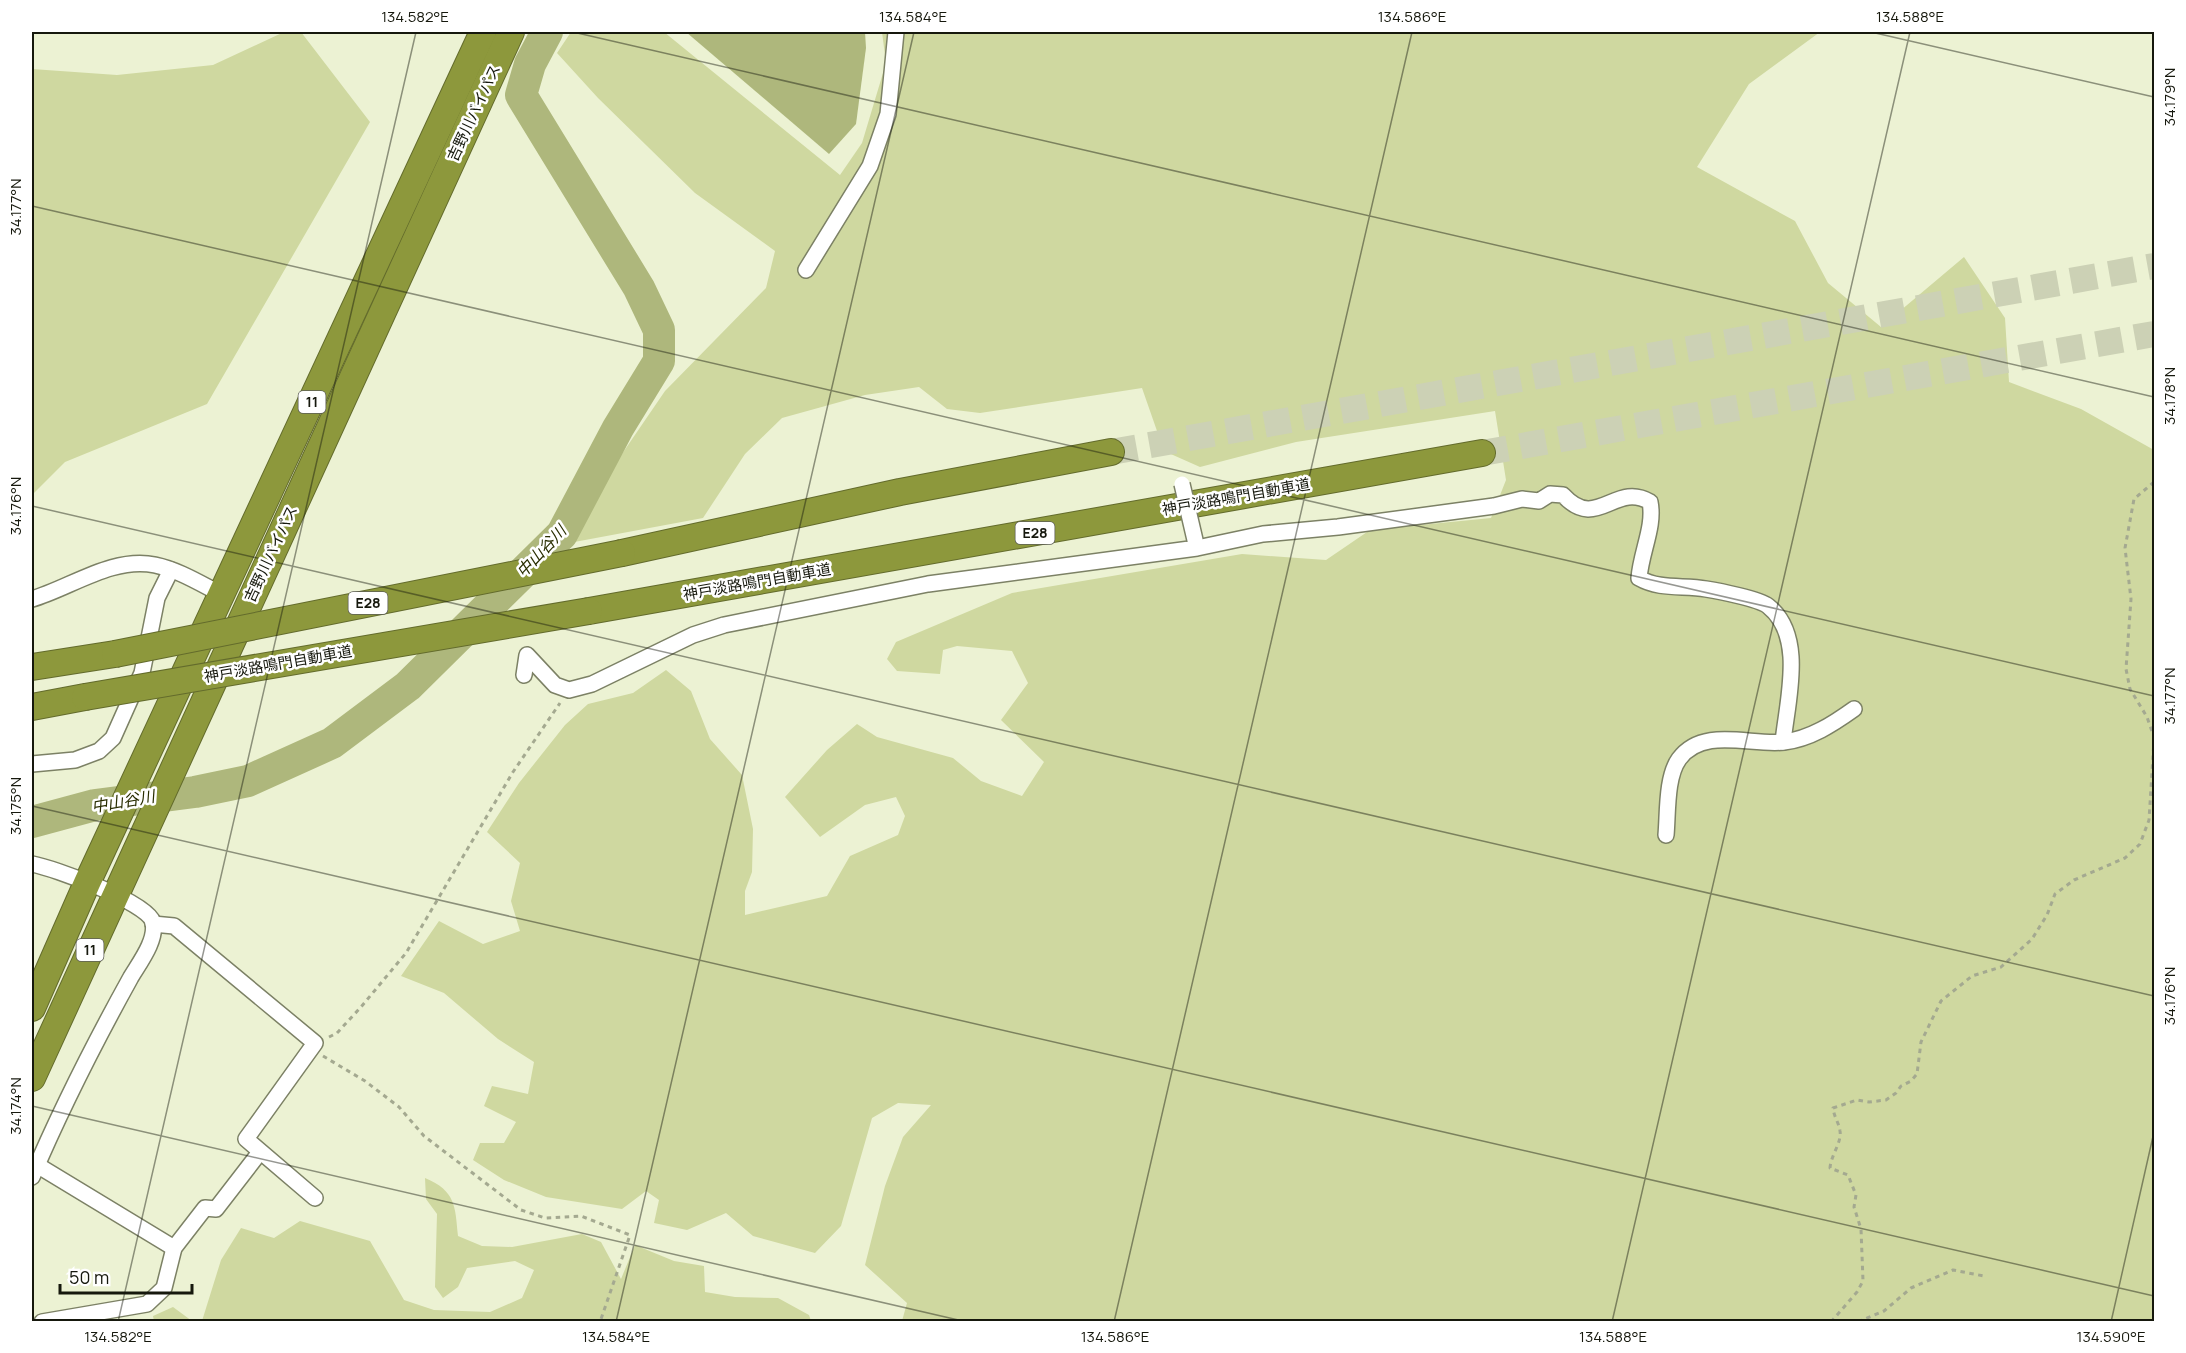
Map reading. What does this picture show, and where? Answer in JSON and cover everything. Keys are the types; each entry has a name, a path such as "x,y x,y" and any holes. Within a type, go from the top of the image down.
{"highway":[{"name":"吉野川バイパス","path":"32,1008 138,772 223,595 483,32"},
{"name":"吉野川バイパス","path":"32,1078 511,32"},
{"name":"E28","path":"32,668 115,654 622,553 900,492 1111,452"},
{"name":"神戸淡路鳴門自動車道","path":"32,707 1482,453"}],"street":[{"path":"806,270 870,166 888,114 896,32"},
{"path":"1182,484 1196,544"},
{"path":"524,675 526,655 555,685 569,690 592,684 693,635 724,625 928,584 1263,534 1338,527 1522,499 1539,501 1550,494 1563,495 1571,504 1585,509 1599,508 1627,495 1640,496 1650,502 1653,514 1641,559 1639,578 1650,584 1706,589 1767,605 1783,622 1789,640 1791,661 1783,742"},
{"path":"32,599 103,571 133,563 155,565 171,570 223,595"},
{"path":"32,764 75,760 99,751 113,738 142,673 157,598 171,570"},
{"path":"1666,835 1672,778 1678,760 1689,748 1733,738 1783,742 1817,732 1854,709"},
{"path":"32,864 87,883 138,906 150,916 153,924 146,950 97,1038 34,1171 174,1248"},
{"path":"153,924 174,926 315,1043 246,1139 315,1198"},
{"path":"42,1322 147,1304 164,1288 174,1248 205,1208 216,1209 260,1152"}],"path":[{"path":"1831,1322 1857,1292 1863,1281 1861,1229 1854,1207 1856,1195 1848,1174 1830,1168 1831,1156 1840,1138 1840,1130 1833,1108 1857,1100 1869,1102 1886,1100 1901,1086 1911,1081 1917,1074 1921,1042 1941,1001 1972,976 2001,967 2032,939 2047,915 2055,894 2074,880 2125,858 2140,844 2149,820 2154,738 2147,717 2130,689 2126,669 2131,599 2125,548 2134,499 2154,482"},
{"path":"569,690 513,772 406,953 337,1033 315,1043 325,1058 365,1081 399,1107 424,1136 521,1210 545,1218 581,1216 630,1235 600,1322"},
{"path":"1858,1322 1884,1311 1911,1288 1953,1270 1984,1276"}],"shaded area":[{"path":"284,32 301,32 370,122 207,404 65,462 32,495 32,69 117,75 213,65"},
{"path":"571,32 664,32 840,175 862,143 886,63 882,32 1820,32 1749,84 1697,167 1795,221 1828,283 1881,327 1964,257 2005,318 2009,382 2081,409 2154,450 2154,1321 902,1321 907,1303 865,1265 885,1186 903,1137 931,1105 898,1103 872,1118 841,1226 815,1253 753,1236 726,1213 687,1230 654,1223 659,1200 646,1191 622,1209 546,1197 504,1180 473,1160 480,1143 504,1143 516,1122 484,1106 492,1086 528,1094 534,1062 498,1039 444,993 401,976 439,921 483,944 520,931 511,901 520,863 487,832 519,783 565,725 588,704 633,693 666,670 691,691 710,739 742,775 753,829 752,872 745,891 745,915 827,896 850,856 898,835 905,816 896,797 865,805 820,837 785,797 827,750 857,724 877,737 953,758 981,781 1022,796 1044,762 1001,720 1028,683 1012,651 957,646 943,650 940,674 897,671 887,659 896,642 1012,593 1242,554 1326,560 1370,530 1491,518 1506,480 1495,411 1296,442 1200,467 1164,451 1142,388 980,413 947,409 919,387 865,395 782,418 745,454 703,518 569,543 585,521 613,467 665,391 766,288 775,251 695,193 598,98 557,53"},
{"path":"686,32 865,32 866,48 856,124 829,154"},
{"path":"425,1178 443,1188 452,1201 458,1236 482,1246 512,1247 582,1234 601,1242 621,1279 635,1245 674,1261 704,1266 705,1292 735,1297 778,1298 809,1315 811,1321 202,1321 221,1260 241,1228 274,1238 300,1221 370,1241 404,1300 434,1310 490,1312 522,1298 534,1270 515,1261 467,1268 458,1287 443,1298 435,1287 437,1214 426,1199"},
{"path":"173,1307 192,1321 154,1321 153,1316"}],"waterway":[{"name":"中山谷川","path":"32,822 95,805 195,792 248,781 332,743 408,686 562,534 618,428 659,361 659,330 639,288 521,95 530,64 547,32"}],"tunnel":[{"path":"1111,452 2154,266"},
{"path":"1482,453 2154,334"}]}
